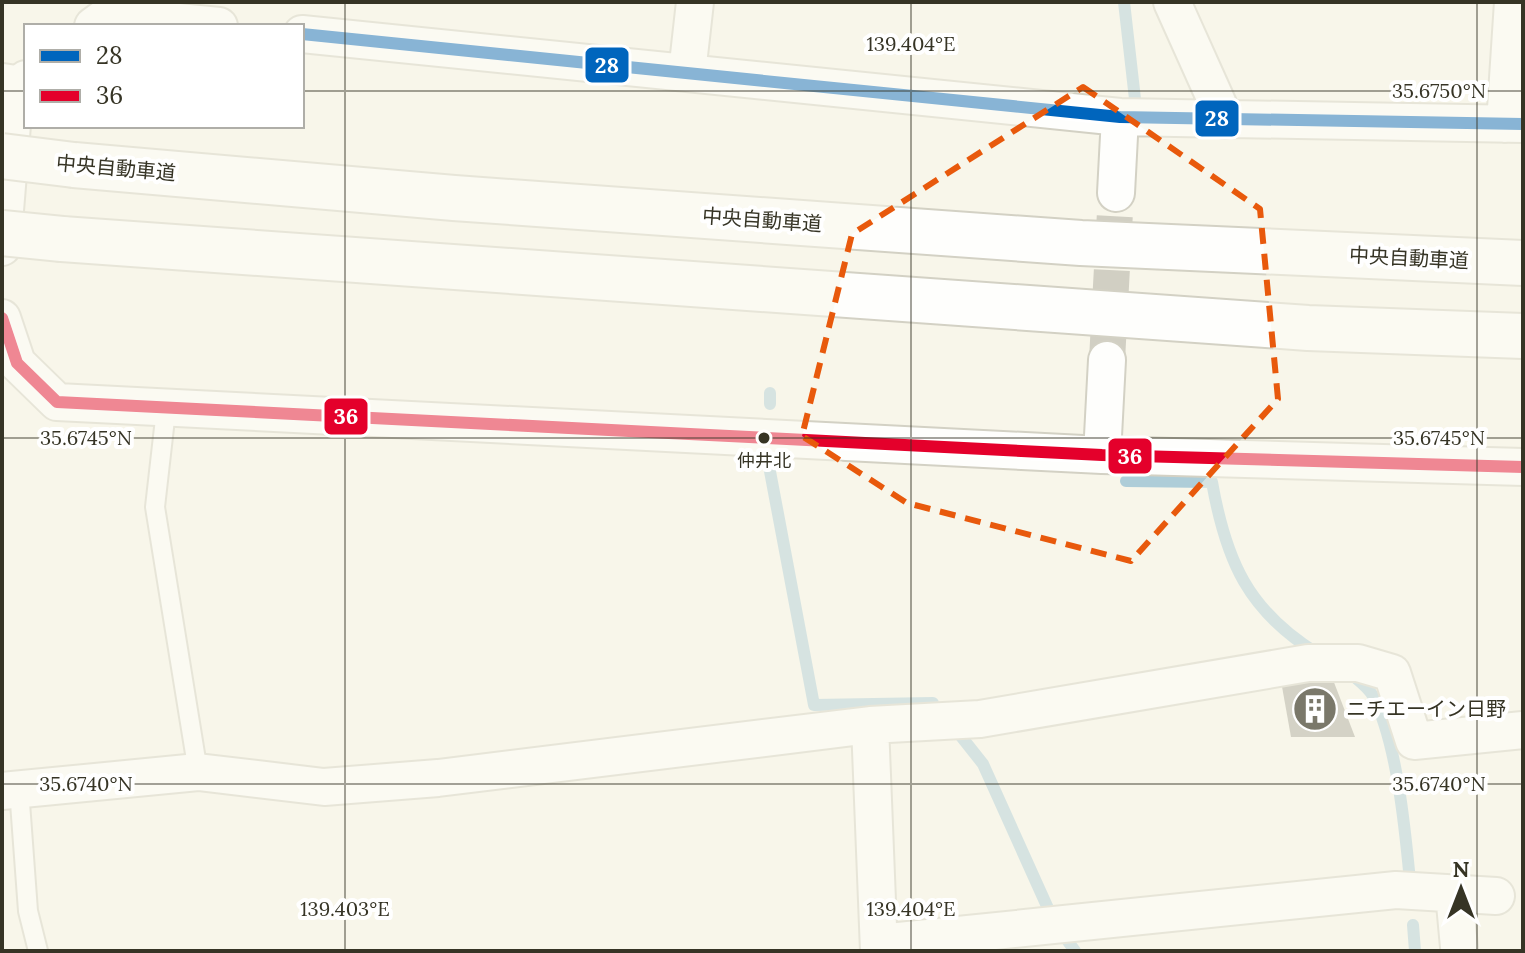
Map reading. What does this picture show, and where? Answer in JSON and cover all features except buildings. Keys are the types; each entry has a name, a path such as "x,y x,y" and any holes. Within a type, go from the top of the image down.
{"highway":[{"name":"中央自動車道","path":"2,156 454,198 1066,242 1523,263"},
{"path":"2,233 1308,328 1523,336"}],"street":[{"path":"687,73 695,2"},
{"path":"1172,2 1225,120"},
{"path":"304,34 1120,117 1514,124 1513,2"},
{"path":"96,24 108,15 199,24"},
{"path":"2,247 14,84"},
{"path":"1116,193 1120,117"},
{"path":"2,318 17,363 57,402 166,410 1102,455 1523,467"},
{"path":"1102,455 1107,360"},
{"path":"11,790 198,772 324,787 438,778 870,725 980,719 1308,663 1358,663 1392,673 1414,741 1523,730"},
{"path":"870,725 879,947 1396,890 1496,896"},
{"path":"1454,893 1459,947"}],"lane":[{"path":"166,410 155,507 198,772"},
{"path":"11,790 28,911 38,951"}],"highlighted area":[{"path":"1083,87 1260,209 1278,399 1131,561 907,503 802,436 852,234"}],"waterway":[{"path":"1124,2 1135,99"},
{"path":"770,393 770,404"},
{"path":"769,450 769,466 814,705 933,703"},
{"path":"1126,481 1212,482 1225,536 1244,582 1274,620 1318,654"},
{"path":"1351,674 1373,696 1388,737 1399,786 1410,881"},
{"path":"960,735 983,764 1051,915"},
{"path":"1413,925 1415,951"},
{"path":"1067,940 1075,951"}],"tunnel":[{"path":"1107,360 1116,193"}],"transit line":[{"name":"28","path":"304,34 1120,117 1523,124"},
{"name":"36","path":"2,318 17,363 57,402 1102,455 1523,467"}],"place":[{"name":"仲井北","path":"764,438"},
{"name":"ニチエーイン日野","path":"1315,709"}]}
